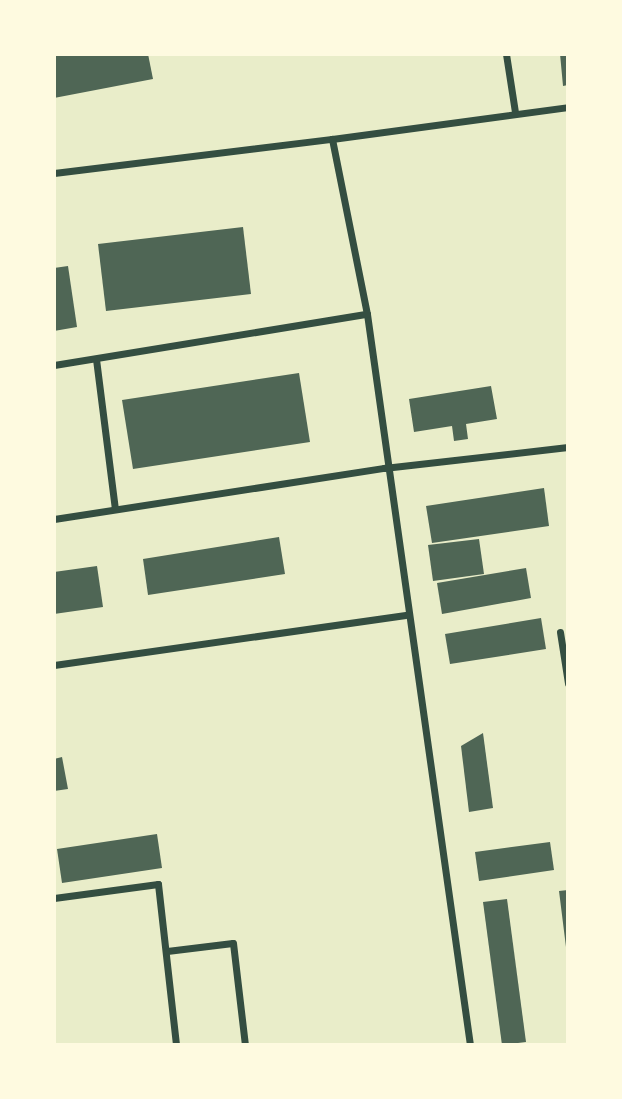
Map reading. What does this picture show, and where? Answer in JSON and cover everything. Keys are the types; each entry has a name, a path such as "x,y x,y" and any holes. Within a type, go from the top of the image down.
{"street":[{"path":"506,54 514,112"},
{"path":"54,173 568,107"},
{"path":"332,139 366,314 384,468 470,1045"},
{"path":"54,365 366,314"},
{"path":"96,359 115,509"},
{"path":"54,519 384,468 568,447"},
{"path":"54,665 405,615"},
{"path":"560,632 568,682"},
{"path":"54,898 158,884 176,1045"},
{"path":"167,951 233,943 245,1045"}],"building":[{"path":"54,54 148,54 153,79 54,98"},
{"path":"560,54 568,54 568,85 563,86"},
{"path":"243,227 251,294 106,311 98,244"},
{"path":"68,266 77,327 54,331 54,268"},
{"path":"299,373 310,442 133,469 122,400"},
{"path":"491,386 497,419 466,424 468,439 454,441 452,426 414,432 409,399"},
{"path":"544,488 549,526 432,543 426,506"},
{"path":"279,537 285,574 148,595 143,559"},
{"path":"479,539 484,574 433,581 428,545"},
{"path":"97,566 103,607 54,614 54,572"},
{"path":"526,568 531,598 442,614 437,583"},
{"path":"541,618 546,649 450,664 445,634"},
{"path":"483,733 493,808 469,812 461,746"},
{"path":"62,757 68,789 54,791 54,759"},
{"path":"157,834 162,868 62,883 57,849"},
{"path":"550,842 554,870 479,881 475,852"},
{"path":"568,890 568,947 566,947 559,891"},
{"path":"507,899 526,1042 502,1045 483,902"}]}
